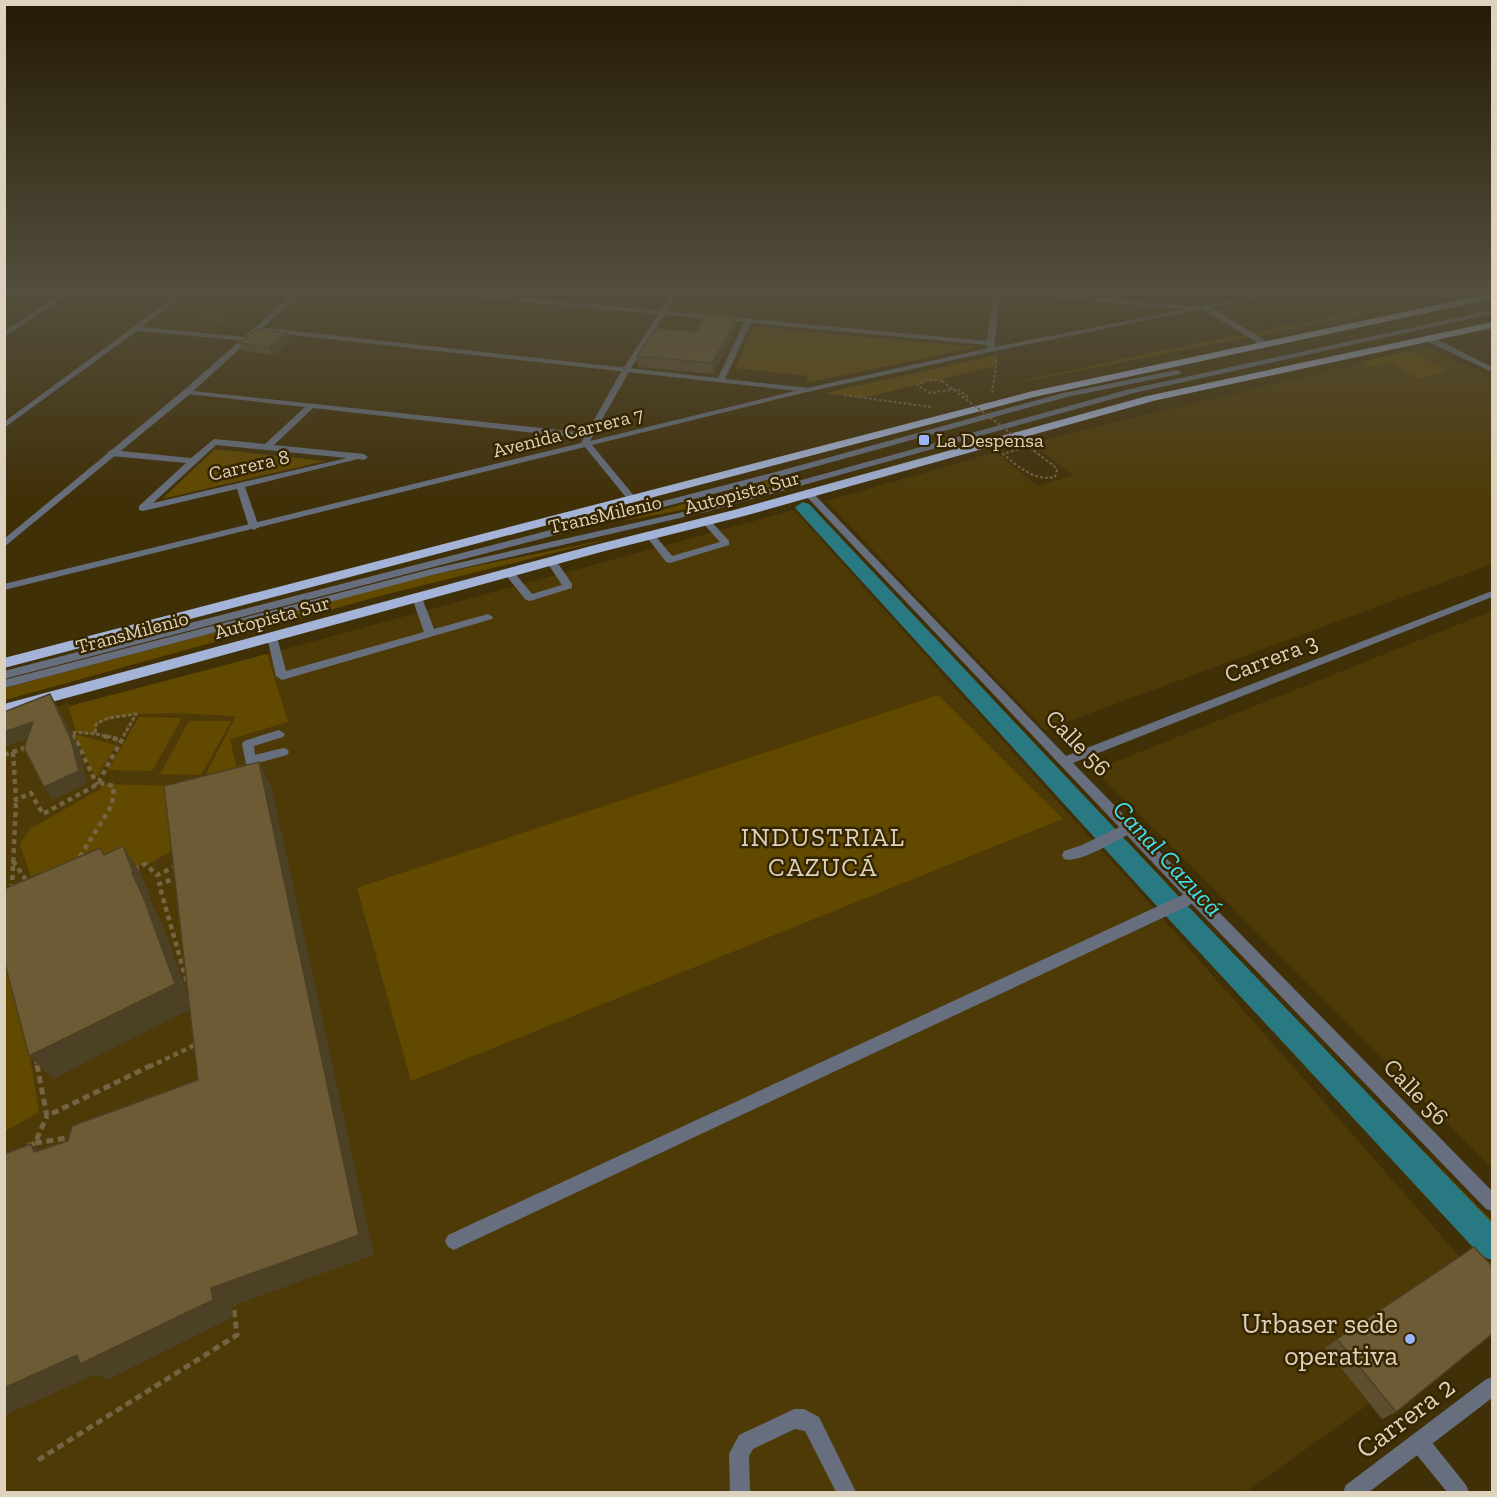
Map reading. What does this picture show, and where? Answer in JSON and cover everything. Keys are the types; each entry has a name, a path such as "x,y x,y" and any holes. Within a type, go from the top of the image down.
{"highway":[{"name":"Autopista Sur","path":"4,663 1052,390 1183,362"},
{"name":"Autopista Sur","path":"4,710 551,561 707,522 1151,398 1317,362"}],"street":[{"path":"4,426 9,419 89,362"},
{"path":"4,544 111,453 188,392 220,362"},
{"path":"554,362 807,390"},
{"path":"588,441 631,362"},
{"path":"720,381 729,362"},
{"name":"Avenida Carrera 7","path":"4,587 254,527 588,441 929,362"},
{"name":"TransMilenio","path":"4,675 775,475 1066,395 1225,362"},
{"name":"TransMilenio","path":"4,684 431,572 704,510 1133,391 1265,362"},
{"path":"1475,362 1492,370"},
{"path":"188,392 312,405 588,441 632,500"},
{"path":"111,453 194,461 214,442 267,447 312,405"},
{"name":"Carrera 8","path":"194,461 142,508 364,457 267,447"},
{"path":"240,485 254,527"},
{"name":"Calle 56","path":"809,494 1065,761 1123,830 1188,899 1492,1203"},
{"path":"651,536 670,560 726,543 707,522"},
{"path":"509,573 530,598 568,586 551,561"},
{"name":"Carrera 3","path":"1065,761 1492,594"},
{"path":"417,598 430,633"},
{"path":"272,637 282,676 488,617"},
{"path":"279,734 248,744 250,760 283,752"},
{"path":"1069,855 1123,830"},
{"path":"454,1241 1188,899"},
{"name":"Carrera 2","path":"1353,1492 1419,1442 1489,1395"},
{"path":"740,1492 739,1454 746,1442 794,1419 804,1419 812,1424 846,1492"},
{"path":"1419,1442 1459,1492"}],"path":[{"path":"990,406 992,362"},
{"path":"957,389 948,391 940,393 928,393 920,390 917,385 926,379 942,381 951,388 960,394 1032,450 1054,466 1057,472 1055,477 1036,478 1003,454 1018,449"},
{"path":"807,390 935,407"},
{"path":"95,734 97,733 94,727 102,721 136,714 99,779 99,784"},
{"path":"76,732 72,740 78,742 99,784"},
{"path":"59,737 76,732 121,740"},
{"path":"4,755 32,746"},
{"path":"12,891 16,800 13,752"},
{"path":"16,800 31,794 43,814 99,784 114,786 112,805 76,864"},
{"path":"13,861 27,880 35,879"},
{"path":"125,874 145,864 156,875 180,865 184,876 159,884 189,989"},
{"path":"201,1032 204,1054"},
{"path":"48,1116 202,1042"},
{"path":"34,1047 48,1116 35,1143"},
{"path":"25,1147 35,1143 78,1137 78,1147"},
{"path":"38,1460 237,1335 233,1300"}],"shaded area":[{"path":"738,362 907,362 806,383 808,376 735,368"},
{"path":"967,362 996,362 995,366 863,398 825,393"},
{"path":"1110,362 1124,362 996,387"},
{"path":"1362,362 1430,362 1448,371 1419,379 1390,363 1371,367"},
{"path":"1366,362 1459,362 1492,377 1492,564 1045,730 826,501 996,452 1038,486 1073,475 1031,443"},
{"path":"215,449 325,461 162,499"},
{"path":"780,477 784,482 708,505 623,521"},
{"path":"810,506 1176,893 1158,900 797,509"},
{"path":"794,510 1151,905 1460,1257 1326,1348 1369,1404 1246,1492 5,1492 5,729 67,703 70,706 267,654"},
{"path":"609,539 380,596 5,700 5,688 422,577"},
{"path":"1492,611 1492,1168 1095,770"},
{"path":"267,654 288,722 230,739 237,770 200,786 236,716 164,713 127,715 96,724 95,734 76,732 70,706"},
{"path":"938,695 1063,819 411,1081 357,888"},
{"path":"139,717 182,718 152,771 108,770"},
{"path":"189,721 231,721 201,775 160,774"},
{"path":"78,735 116,745 96,778 78,742 72,739"},
{"path":"100,784 186,786 187,842 126,874 51,880 31,877 20,844 30,829 102,788"},
{"path":"4,906 39,1112 5,1131 4,1131"},
{"path":"1193,915 1492,1221 1492,1255 1174,922"}],"building":[{"path":"50,694 71,740 79,771 44,787 24,748 33,722 4,732 4,712"},
{"path":"259,762 359,1235 211,1288 213,1300 80,1364 77,1355 4,1388 4,1154 31,1144 34,1152 68,1141 72,1126 198,1080 164,786"},
{"path":"123,846 175,984 29,1056 4,960 4,889 100,848 104,855"},
{"name":"Urbaser sede operativa","path":"1474,1247 1492,1266 1492,1334 1396,1412 1337,1339"}],"waterway":[{"name":"Canal Cazucá","path":"803,507 1173,907 1492,1245"}],"place":[{"name":"La Despensa","path":"924,440"},
{"name":"Urbaser sede operativa","path":"1410,1339"}],"district":[{"name":"INDUSTRIAL CAZUCÁ","path":"823,852"}]}
